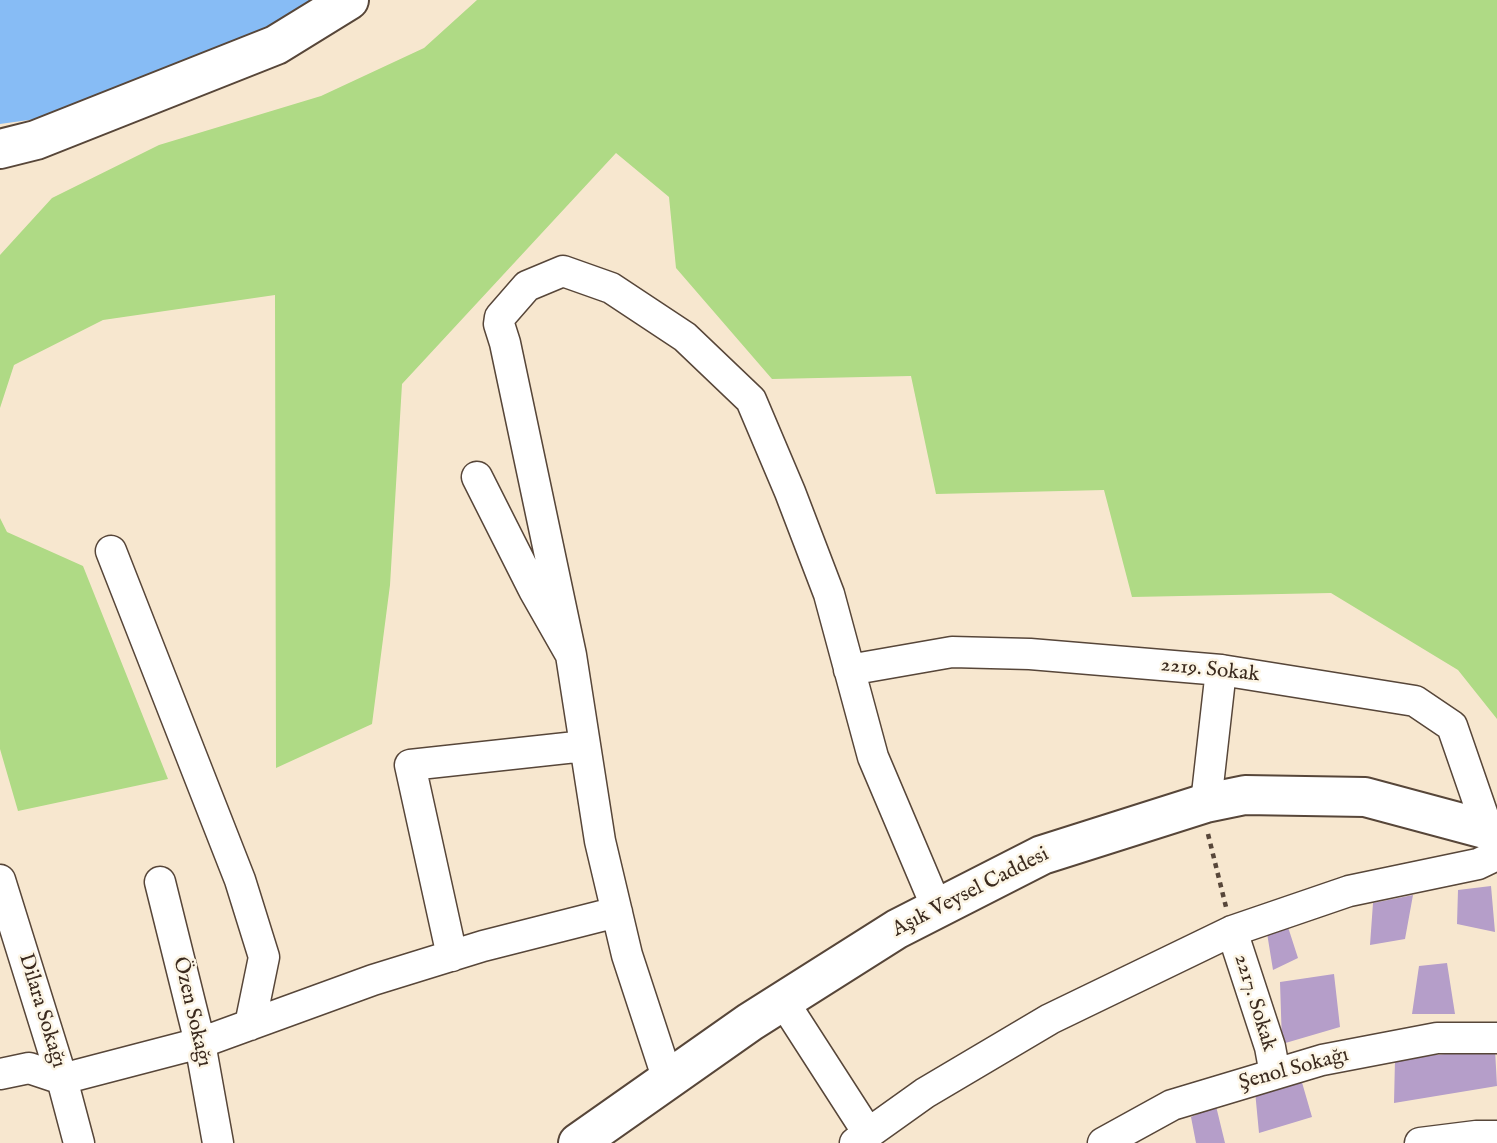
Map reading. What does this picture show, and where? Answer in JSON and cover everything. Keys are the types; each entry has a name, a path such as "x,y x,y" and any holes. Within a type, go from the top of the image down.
{"street":[{"path":"0,149 36,140 276,44 349,0"},
{"path":"668,1080 627,955 600,841 571,655 499,324 500,317 527,286 563,271 611,288 685,337 751,400 829,594 873,757 937,908"},
{"path":"477,477 534,590 571,655"},
{"path":"111,551 240,880 264,957 250,1025"},
{"name":"2219. Sokak","path":"849,670 952,652 1030,654 1221,670 1415,701 1452,726 1494,840"},
{"path":"1206,803 1221,670"},
{"path":"452,956 410,765 585,746"},
{"name":"Aşık Veysel Caddesi","path":"578,1143 750,1022 897,929 1042,855 1206,803 1245,795 1365,797 1494,840"},
{"path":"783,1001 862,1138 925,1093 1051,1019 1232,932 1349,891 1478,864 1494,840"},
{"name":"Dilara Sokağı","path":"0,880 62,1079 79,1143"},
{"name":"Özen Sokağı","path":"160,882 200,1043 218,1143"},
{"path":"0,1074 29,1068 62,1079 200,1043 373,980 483,946 617,912"},
{"name":"2217. Sokak","path":"1232,932 1270,1047 1275,1074"},
{"name":"Şenol Sokağı","path":"1103,1143 1172,1105 1322,1060 1437,1038 1497,1038"},
{"path":"1420,1143 1483,1139"}],"path":[{"path":"1206,803 1206,824 1232,932"}],"green space":[{"path":"477,0 1497,0 1497,719 1458,670 1331,593 1132,597 1104,490 936,494 911,376 772,379 676,268 669,197 616,153 402,384 390,585 372,724 276,768 275,295 103,320 14,365 0,408 0,255 52,198 159,145 321,96 424,48"},
{"path":"0,518 7,532 83,566 168,779 18,811 0,749"}],"water":[{"path":"0,0 322,0 281,29 43,118 0,124"}],"building":[{"path":"1491,886 1495,932 1457,924 1458,890"},
{"path":"1413,895 1405,939 1370,945 1373,903"},
{"path":"1288,927 1298,958 1273,970 1267,933"},
{"path":"1447,963 1455,1014 1412,1014 1419,966"},
{"path":"1334,974 1340,1027 1282,1044 1280,982"},
{"path":"1495,1049 1497,1086 1394,1103 1395,1059"},
{"path":"1301,1079 1312,1117 1259,1133 1255,1091"},
{"path":"1216,1106 1225,1143 1196,1143 1191,1117"}]}
